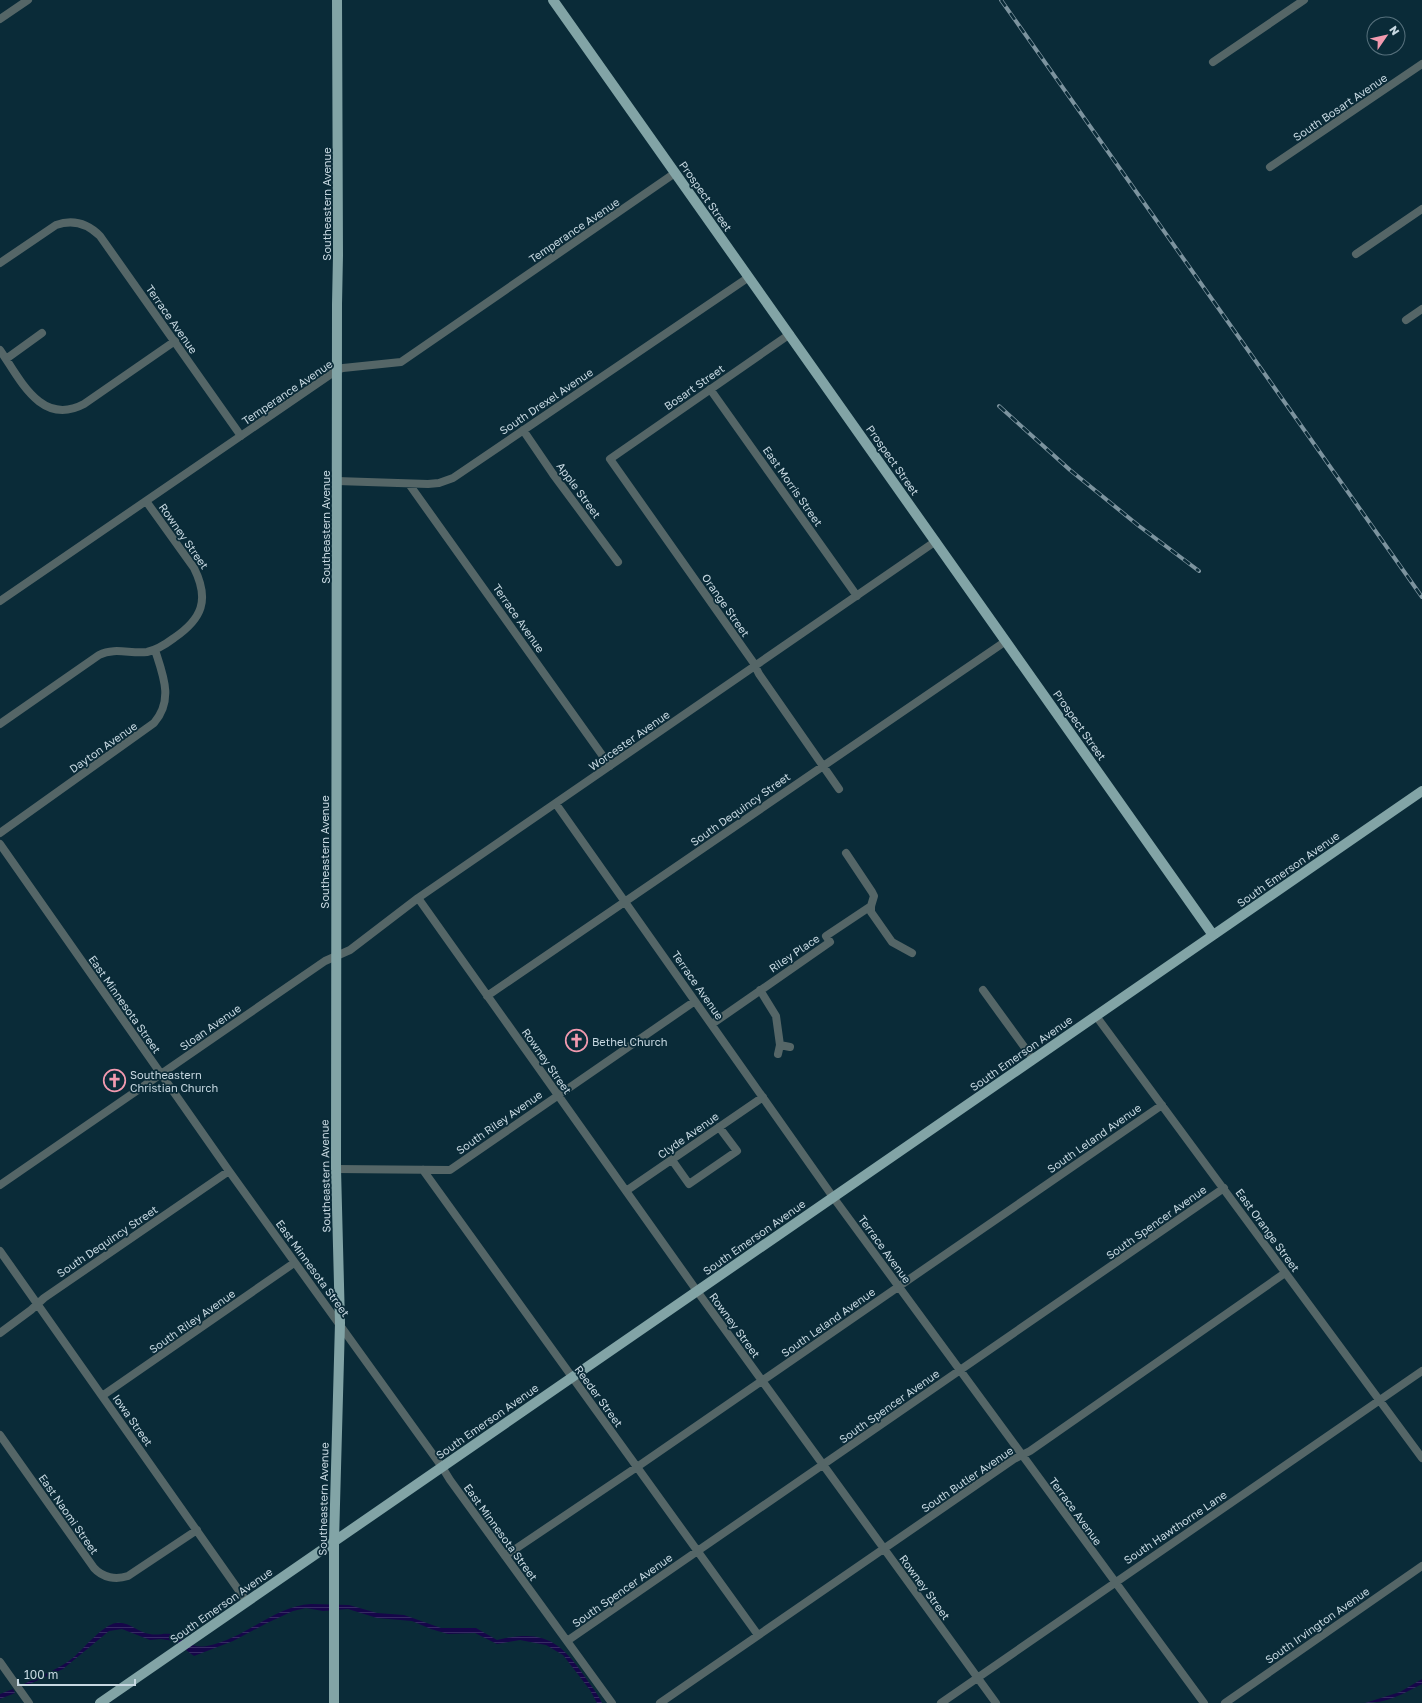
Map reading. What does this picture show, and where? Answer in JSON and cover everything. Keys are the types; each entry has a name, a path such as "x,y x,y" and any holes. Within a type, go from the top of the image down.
{"main road":[{"name":"Southeastern Avenue","path":"334,1703 334,1541 340,1323 336,1169 338,255 337,0"},
{"name":"Prospect Street","path":"553,0 1214,935"},
{"name":"South Emerson Avenue","path":"100,1703 1422,791"}],"street":[{"path":"1,16 28,0"},
{"path":"1212,62 1304,0"},
{"name":"South Bosart Avenue","path":"1270,168 1422,64"},
{"name":"Temperance Avenue","path":"0,601 337,370 342,368 401,362 675,173"},
{"path":"1356,254 1422,209"},
{"name":"Terrace Avenue","path":"0,263 50,228 65,223 79,222 87,225 100,236 241,436"},
{"name":"South Drexel Avenue","path":"337,481 432,484 449,479 749,277"},
{"path":"1406,320 1422,309"},
{"path":"6,359 42,333"},
{"name":"Bosart Street","path":"610,459 790,334"},
{"path":"0,350 35,399 46,407 60,410 72,409 84,404 175,341"},
{"name":"East Morris Street","path":"710,389 857,596"},
{"name":"Apple Street","path":"523,430 553,474 618,562"},
{"name":"Orange Street","path":"610,459 839,789"},
{"name":"Terrace Avenue","path":"409,484 610,766"},
{"name":"Rowney Street","path":"146,501 198,575 202,594 200,609 196,619 188,628 155,650"},
{"name":"Worcester Avenue","path":"336,956 350,950 418,898 936,541"},
{"name":"South Dequincy Street","path":"487,996 1006,641"},
{"path":"0,724 99,655 115,650 140,652 155,650"},
{"name":"Dayton Avenue","path":"0,833 148,728 157,720 164,707 166,692 155,650"},
{"name":"Terrace Avenue","path":"556,804 833,1197 1204,1703"},
{"name":"East Minnesota Street","path":"0,844 294,1263 340,1323 450,1480 612,1703"},
{"path":"846,853 874,896 871,912 889,939 912,953"},
{"name":"Rowney Street","path":"418,898 697,1291 996,1703"},
{"name":"Riley Place","path":"712,1024 830,942 826,936 871,906"},
{"name":"Sloan Avenue","path":"0,1185 325,961 336,956"},
{"path":"760,990 776,1016 780,1045 778,1054"},
{"path":"983,990 1033,1059"},
{"name":"South Riley Avenue","path":"336,1169 450,1170 695,1001"},
{"name":"East Orange Street","path":"1096,1016 1422,1458"},
{"path":"780,1045 790,1047"},
{"name":"Clyde Avenue","path":"626,1191 763,1097"},
{"name":"South Leland Avenue","path":"505,1556 637,1467 1162,1105"},
{"path":"672,1160 689,1184 695,1180 736,1151 719,1127"},
{"name":"Reeder Street","path":"423,1170 758,1635"},
{"name":"South Dequincy Street","path":"0,1333 51,1293 229,1171"},
{"name":"South Spencer Avenue","path":"567,1641 1224,1188"},
{"name":"Iowa Street","path":"0,1251 247,1602"},
{"name":"South Riley Avenue","path":"102,1396 294,1263"},
{"name":"South Butler Avenue","path":"660,1703 1285,1273"},
{"name":"South Hawthorne Lane","path":"941,1703 1114,1582 1422,1371"},
{"name":"East Naomi Street","path":"0,1435 96,1571 103,1575 117,1578 128,1576 197,1530"},
{"name":"South Irvington Avenue","path":"1225,1703 1422,1566"},
{"path":"0,1662 29,1703"}],"shaded area":[{"path":"311,1604 349,1605 377,1613 404,1615 441,1628 476,1628 497,1640 526,1636 548,1640 558,1646 576,1664 602,1703 597,1703 590,1690 563,1655 546,1645 520,1640 497,1644 475,1633 448,1634 412,1621 377,1618 348,1609 323,1611 306,1608 293,1611 233,1641 194,1656 174,1641 161,1639 150,1640 122,1629 109,1631 63,1669 25,1686 24,1684 69,1661 100,1632 116,1623 129,1625 141,1632 174,1635 192,1645 201,1647 234,1637 284,1610"},
{"path":"1422,1679 1422,1684 1388,1700 1365,1703 1400,1692"},
{"path":"13,1689 15,1693 0,1699 0,1694"}],"railway":[{"path":"1001,0 1422,597"},
{"path":"999,406 1070,470 1139,526 1199,571"}],"place":[{"name":"Bethel Church","path":"576,1041"},
{"name":"Southeastern Christian Church","path":"115,1080"}]}
